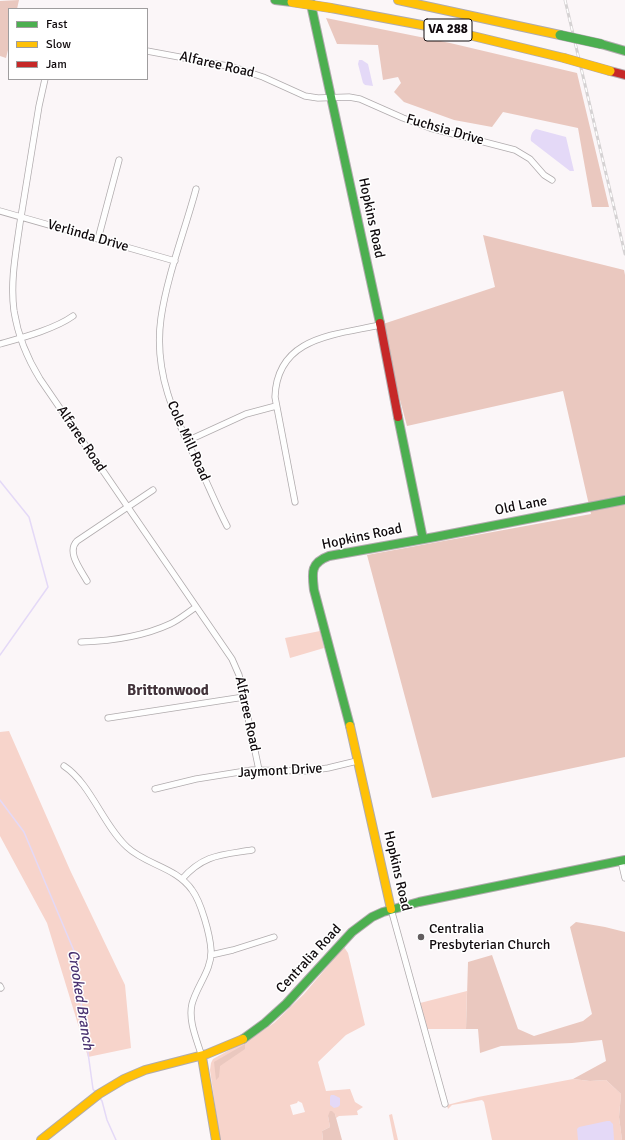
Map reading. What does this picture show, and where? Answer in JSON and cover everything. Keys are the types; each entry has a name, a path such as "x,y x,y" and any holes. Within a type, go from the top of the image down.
{"main road":[{"name":"VA 288","path":"275,0 378,16 468,34 625,75"},
{"name":"Hopkins Road","path":"310,0 380,325 423,539 324,557 317,562 312,571 314,590 357,761 391,908"},
{"name":"VA 288","path":"398,0 601,44 625,51"},
{"name":"Old Lane","path":"423,539 625,500"},
{"name":"Centralia Road","path":"41,1140 62,1125 93,1098 122,1080 138,1073 202,1057 242,1039 269,1020 295,995 355,930 372,917 391,908 506,883 623,861"},
{"path":"202,1057 216,1140"}],"street":[{"name":"Alfaree Road","path":"148,51 233,67 263,76 305,96 312,98 330,97"},
{"name":"Alfaree Road","path":"45,80 39,106 12,282 14,311 20,338 32,366 40,379 232,660 239,675 259,770"},
{"name":"Fuchsia Drive","path":"330,97 349,97 360,99 430,128 515,150 530,159 544,175 552,180"},
{"path":"98,239 120,160"},
{"name":"Cole Mill Road","path":"196,189 175,261 162,317 161,358 170,404 227,526"},
{"name":"Verlinda Drive","path":"0,211 175,261"},
{"path":"0,344 64,322 72,316"},
{"path":"295,502 275,397 277,379 283,364 302,346 317,340 380,325"},
{"path":"187,441 246,414 276,406"},
{"path":"86,581 72,553 73,546 77,541 153,490"},
{"path":"81,642 105,640 148,632 170,624 196,607"},
{"path":"108,718 244,697"},
{"name":"Jaymont Drive","path":"155,789 196,779 259,770 307,771 357,761"},
{"path":"64,766 78,778 110,827 127,847 141,858 173,873 182,879 192,891 200,906 210,943 211,955 209,967 194,998 191,1012 202,1057"},
{"path":"182,879 194,867 208,859 221,855 252,850"},
{"path":"623,861 625,878"},
{"name":"Hopkins Road","path":"391,908 445,1104"},
{"path":"211,955 233,950 274,937"}],"shaded area":[{"path":"19,0 17,8 8,8 8,50 6,58 0,56 0,1"},
{"path":"326,18 450,43 577,73 609,207 592,207 578,128 503,112 492,127 454,120 404,102 394,92 401,83 398,77 383,80 378,45 337,44"},
{"path":"359,60 362,60 368,64 373,86 365,85 363,83 358,64"},
{"path":"536,129 566,137 574,171 570,171 531,141 533,131"},
{"path":"483,235 624,270 625,757 432,798 367,555 591,514 563,391 407,426 380,325 495,287"},
{"path":"320,631 324,648 290,658 285,638"},
{"path":"9,731 70,870 125,985 131,1048 88,1057 47,923 0,836 0,732"},
{"path":"576,922 625,932 625,1140 622,1140 619,1117 621,1094 606,1080 590,1081 573,1079 606,1061 602,1040 572,1043 501,1046 480,1053 478,1029 466,1029 468,962 492,955 518,1029 534,1036 583,1021 592,1014 570,927"},
{"path":"344,947 348,953 365,1025 346,1035 318,1062 326,1091 350,1089 355,1102 363,1107 357,1111 358,1115 339,1116 336,1118 335,1114 328,1116 330,1127 322,1131 323,1140 220,1140 210,1070 213,1059 255,1036 274,1023 304,994","holes":["298,1101 302,1103 305,1112 293,1115 290,1105 297,1103"]},
{"path":"467,991 466,1029 427,1029 420,1003"},
{"path":"245,1044 245,1049 220,1066 219,1077 216,1080 214,1062"},
{"path":"573,1079 590,1081 606,1080 621,1094 619,1117 622,1140 492,1140 484,1102 482,1100 452,1105 448,1109 447,1105 478,1097"},
{"path":"331,1095 340,1098 340,1105 338,1107 334,1108 330,1105"},
{"path":"330,1111 335,1114 342,1140 323,1140 322,1131 330,1127 328,1116"},
{"path":"392,1114 398,1140 394,1140 389,1115"},
{"path":"610,1121 613,1124 614,1140 578,1140 577,1129 579,1127"}],"waterway":[{"name":"Crooked Branch","path":"0,481 29,517 48,587 0,655"},
{"name":"Crooked Branch","path":"0,800 24,832 74,951 93,1089 96,1093"},
{"name":"Crooked Branch","path":"99,1097 102,1101 107,1120 116,1140"}],"railway":[{"path":"565,0 625,254"}],"traffic: fast":[{"path":"275,0 292,2"},
{"path":"310,0 380,323"},
{"path":"560,35 601,44"},
{"path":"601,44 625,51"},
{"path":"398,417 423,539"},
{"path":"350,726 314,590 313,574 315,565 318,562 329,556 625,500"},
{"path":"243,1039 265,1023 286,1004 352,932 372,917 383,912 419,902 625,860"}],"traffic: slow":[{"path":"398,0 560,35"},
{"path":"292,2 331,8"},
{"path":"331,8 448,30 564,58"},
{"path":"564,58 610,71"},
{"path":"350,726 391,909"},
{"path":"41,1140 99,1094 124,1079 145,1070 207,1054 243,1039"},
{"path":"202,1057 216,1140"}],"traffic: jam":[{"path":"610,71 625,75"},
{"path":"380,323 398,417"}],"place":[{"name":"Centralia Presbyterian Church","path":"421,937"}],"district":[{"name":"Brittonwood","path":"168,691"}]}
